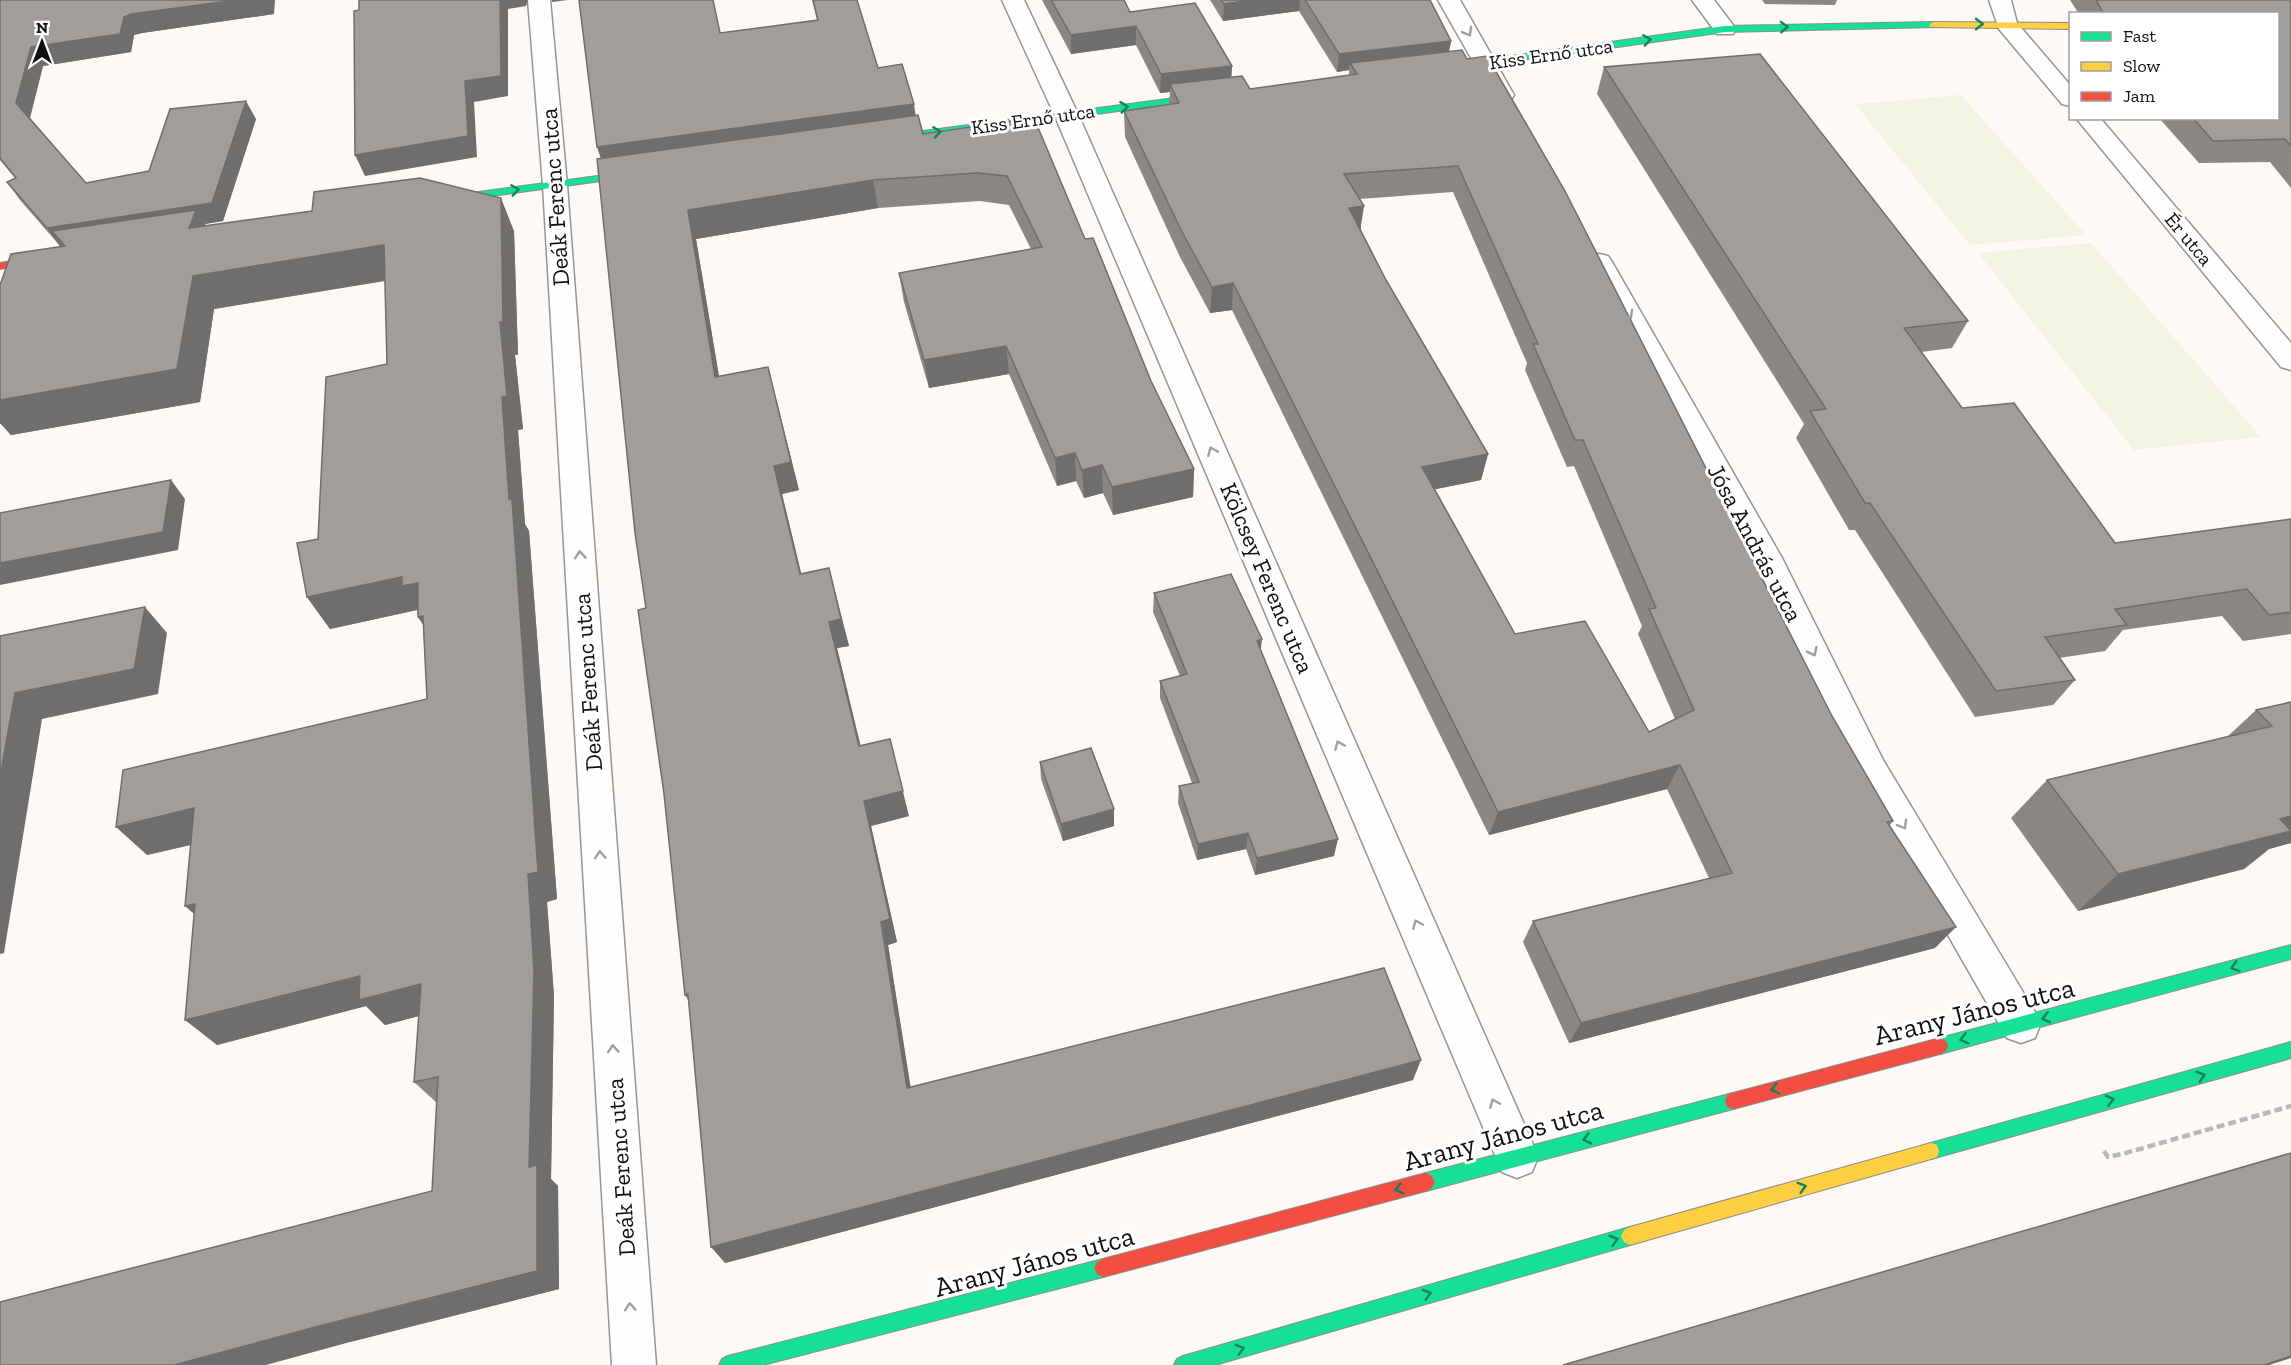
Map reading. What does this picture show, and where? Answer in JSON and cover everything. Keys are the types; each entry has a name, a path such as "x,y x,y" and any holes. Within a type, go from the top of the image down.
{"street":[{"name":"Deák Ferenc utca","path":"539,0 555,185 634,1365"},
{"name":"Kölcsey Ferenc utca","path":"1013,0 1066,114 1517,1157"},
{"path":"1449,0 1515,115"},
{"path":"1703,0 1725,29"},
{"path":"2000,0 2007,24 2069,98"},
{"name":"Kiss Ernő utca","path":"1427,70 1725,29 1872,24 2069,26"},
{"name":"Kiss Ernő utca","path":"864,142 1229,94"},
{"name":"Ér utca","path":"2089,120 2291,361"},
{"path":"422,203 650,172"},
{"name":"Jósa András utca","path":"1585,239 1767,558 1871,770 2021,1024"},
{"path":"0,266 62,256"},
{"name":"Arany János utca","path":"728,1365 1044,1286 1517,1157 2291,952"},
{"path":"1184,1365 1508,1270 2291,1050"}],"green space":[{"path":"1961,95 2086,235 1970,245 1855,104"},
{"path":"2091,243 2261,437 2134,450 1978,253"}],"building":[{"path":"0,0 236,0 131,14 124,17 120,34 31,47 16,103 86,183 149,171 170,109 246,101 212,203 47,228 7,182 16,178 0,158"},
{"path":"359,0 500,0 501,76 465,81 468,136 355,155 354,11 359,10"},
{"path":"579,0 713,0 720,33 818,20 813,0 857,0 878,68 902,64 914,104 597,147"},
{"path":"1051,0 1124,0 1130,12 1195,3 1232,66 1161,74 1136,26 1071,35"},
{"path":"1221,0 1252,0 1224,4"},
{"path":"1305,0 1430,0 1451,41 1339,54"},
{"path":"2096,0 2291,0 2291,146 2285,139 2213,141 2195,120 2279,120 2279,12 2103,12"},
{"path":"1462,50 1467,59 1487,56 1565,191 1832,716 1893,821 1887,822 1956,927 1581,1023 1533,921 1732,873 1680,765 1498,812 1233,283 1212,287 1181,230 1124,111 1179,103 1170,84 1242,76 1250,89 1357,74 1350,63","holes":["1458,166 1538,344 1533,344 1575,440 1583,440 1656,608 1649,609 1694,710 1649,732 1585,621 1515,634 1422,467 1488,454 1386,280 1349,208 1364,206 1344,174"]},
{"path":"1760,54 1968,321 1904,328 1962,408 2014,403 2115,543 2291,519 2291,612 2269,615 2247,589 2115,609 2127,625 2045,637 2075,680 1996,691 1870,503 1865,503 1810,411 1826,409 1604,67"},
{"path":"918,115 923,134 1034,118 1085,239 1093,238 1151,381 1194,469 1112,487 1102,465 1082,470 1075,453 1055,458 1006,346 924,360 899,273 1042,247 1007,176 977,173 873,180 688,210 715,377 768,367 791,462 774,466 800,574 829,568 841,619 829,622 859,746 890,739 903,791 864,801 890,919 881,922 907,1088 1384,968 1421,1060 711,1247 688,994 685,995 664,794 638,610 646,608 635,533 597,159"},
{"path":"420,178 501,198 503,322 500,322 507,396 502,397 509,499 512,499 538,872 528,874 534,971 529,1167 537,1165 537,1271 174,1365 0,1365 0,1302 432,1191 438,1077 414,1082 421,984 359,1000 360,976 185,1020 195,904 185,906 194,808 116,827 123,770 427,699 423,616 418,617 418,583 402,586 402,577 307,597 297,543 318,539 326,377 387,364 384,245 193,276 177,369 0,400 0,285 11,254 65,246 52,231 196,210 189,228 312,211 314,192"},
{"path":"171,480 163,532 0,563 0,513"},
{"path":"1231,574 1262,639 1257,641 1338,839 1257,858 1248,833 1198,844 1179,786 1199,782 1160,681 1187,674 1154,593"},
{"path":"145,607 134,669 15,693 0,777 0,636"},
{"path":"2291,702 2291,816 2280,819 2291,831 2118,874 2047,780 2272,726 2256,710"},
{"path":"1091,748 1114,809 1061,824 1040,762"},
{"path":"2291,1153 2291,1356 2264,1365 1563,1365"}],"traffic: fast":[{"path":"1446,68 1725,29 1933,25"},
{"path":"878,140 1213,96"},
{"path":"441,200 642,173"},
{"path":"1940,1046 2291,952"},
{"path":"1931,1151 2291,1050"},
{"path":"1426,1182 1733,1101"},
{"path":"1183,1365 1630,1236"},
{"path":"728,1365 1103,1268"}],"traffic: slow":[{"path":"1933,25 2069,26"},
{"path":"1630,1236 1931,1151"}],"traffic: jam":[{"path":"0,266 52,257"},
{"path":"1733,1101 1940,1046"},
{"path":"1103,1268 1426,1182"}]}
